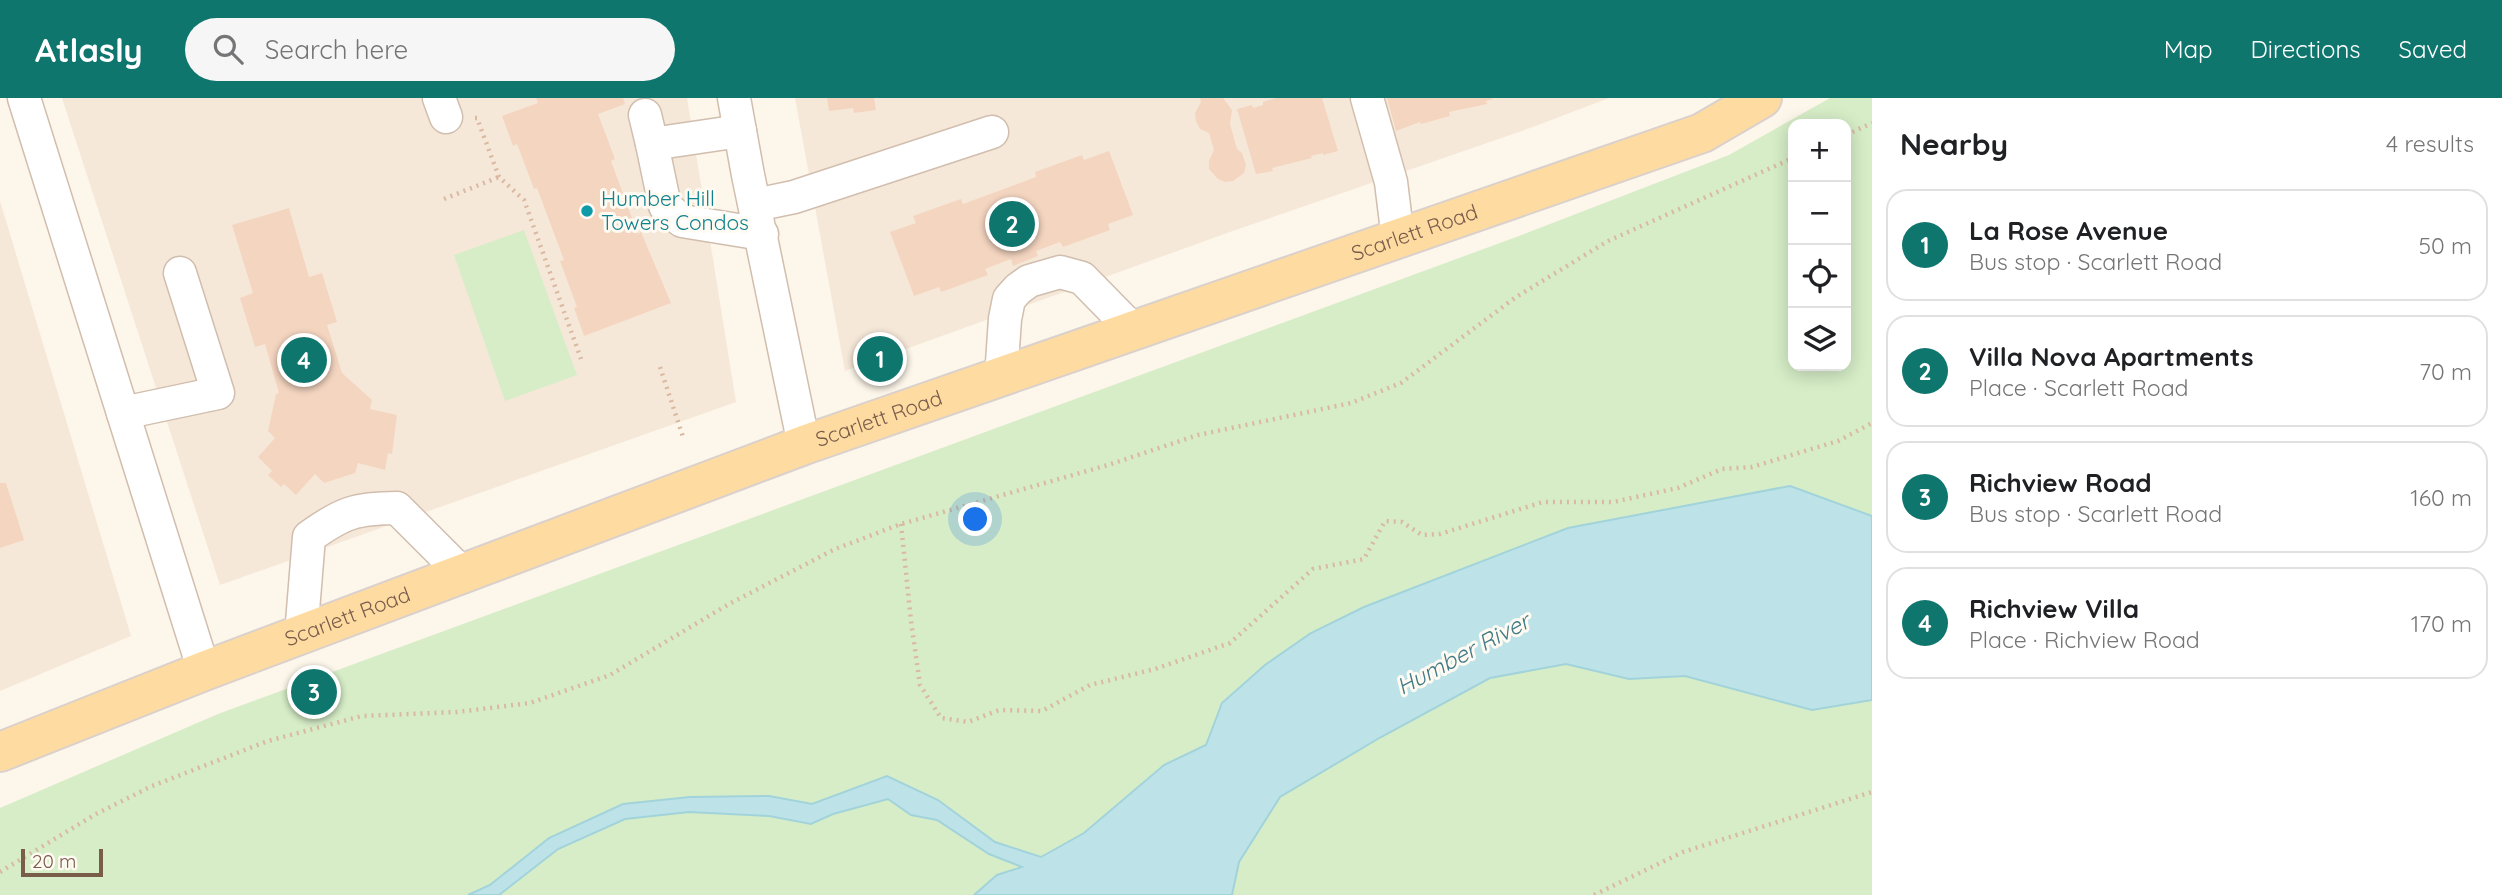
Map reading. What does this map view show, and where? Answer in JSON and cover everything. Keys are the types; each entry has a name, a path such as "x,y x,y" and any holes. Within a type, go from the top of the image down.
{"main road":[{"name":"Scarlett Road","path":"0,752 204,671 804,446 1702,133 1762,98"}],"street":[{"path":"24,98 204,671"},
{"path":"734,98 804,446"},
{"path":"1367,98 1391,182 1398,239"},
{"path":"740,131 649,129 665,206 682,221 759,219 794,197 992,132"},
{"path":"1001,377 1009,299 1029,281 1060,272 1082,278 1134,331"},
{"path":"123,413 218,393 180,273"},
{"path":"301,635 309,537 336,517 367,508 397,508 463,574"}],"path":[{"path":"443,107 477,118 499,177 524,200 581,359"},
{"path":"1851,133 1872,123"},
{"path":"0,872 96,814 152,786 268,741 362,716 457,712 530,703 610,676 753,592 835,549 901,524 1108,465 1198,435 1351,403 1401,383 1516,297 1608,241 1788,160"},
{"path":"444,199 499,177"},
{"path":"660,368 684,440"},
{"path":"901,524 920,685 941,718 968,722 999,710 1042,711 1090,685 1155,669 1230,643 1313,569 1364,559 1385,522 1402,522 1422,535 1440,534 1544,502 1613,502 1678,488 1721,469 1752,467 1838,441 1872,423"},
{"path":"1594,895 1683,852 1872,792"}],"shaded area":[{"path":"62,98 687,98 736,402 220,585"},
{"path":"795,98 1609,98 845,371"},
{"path":"0,201 131,636 0,691"}],"green space":[{"path":"1830,98 1872,98 1872,895 0,895 0,808 218,714 1519,236 1729,155 1788,122 1788,371 1851,371 1851,119 1793,119"},
{"path":"524,230 577,375 505,401 454,255"}],"water":[{"name":"Humber River","path":"1790,486 1872,516 1872,700 1812,710 1685,676 1629,679 1566,664 1490,678 1381,737 1280,797 1239,862 1232,895 974,895 997,875 1022,867 989,854 937,820 911,815 888,799 833,814 811,824 769,816 689,812 625,819 558,849 499,895 468,895 490,885 549,838 623,804 690,797 769,796 812,804 887,776 938,800 995,842 1041,857 1084,833 1164,765 1206,745 1222,703 1265,665 1311,633 1364,607 1568,528"}],"building":[{"name":"Humber Hill Towers Condos","path":"536,98 623,98 625,104 598,114 615,159 611,161 638,234 641,232 671,303 584,336 574,308 577,307 560,261 564,260 537,188 534,189 517,144 513,146 502,116 538,103"},
{"path":"827,98 874,98 876,110 854,113 853,108 829,111"},
{"path":"1200,98 1223,98 1232,110 1230,124 1237,149 1242,153 1246,165 1244,173 1233,181 1218,179 1209,169 1214,150 1209,133 1200,129 1196,121 1195,113 1201,102"},
{"path":"1276,98 1322,98 1338,151 1311,156 1312,158 1272,168 1273,171 1256,174 1237,109 1252,105 1253,108"},
{"path":"1387,98 1493,99 1486,101 1487,104 1449,112 1450,116 1421,124 1420,122 1396,131"},
{"path":"1109,151 1133,215 1108,224 1110,230 1063,247 1060,242 1036,251 1038,256 1013,266 1011,259 985,269 988,275 941,292 939,287 914,296 890,232 916,223 913,216 961,199 963,204 1036,177 1035,172 1082,155 1084,160"},
{"path":"289,208 309,277 322,273 337,322 327,325 342,373 372,400 370,409 397,415 392,454 388,453 385,470 358,463 355,473 324,483 315,474 296,495 284,484 281,487 268,475 272,471 258,457 275,438 268,431 276,394 279,393 265,344 255,347 240,298 253,293 232,225"},
{"path":"0,483 6,483 24,540 0,548"}],"place":[{"name":"Humber Hill Towers Condos","path":"587,211"},
{"name":"Villa Nova Apartments","path":"1012,224"},
{"name":"La Rose Avenue","path":"880,359"},
{"name":"Richview Villa","path":"304,360"},
{"name":"Richview Road","path":"314,692"}]}
